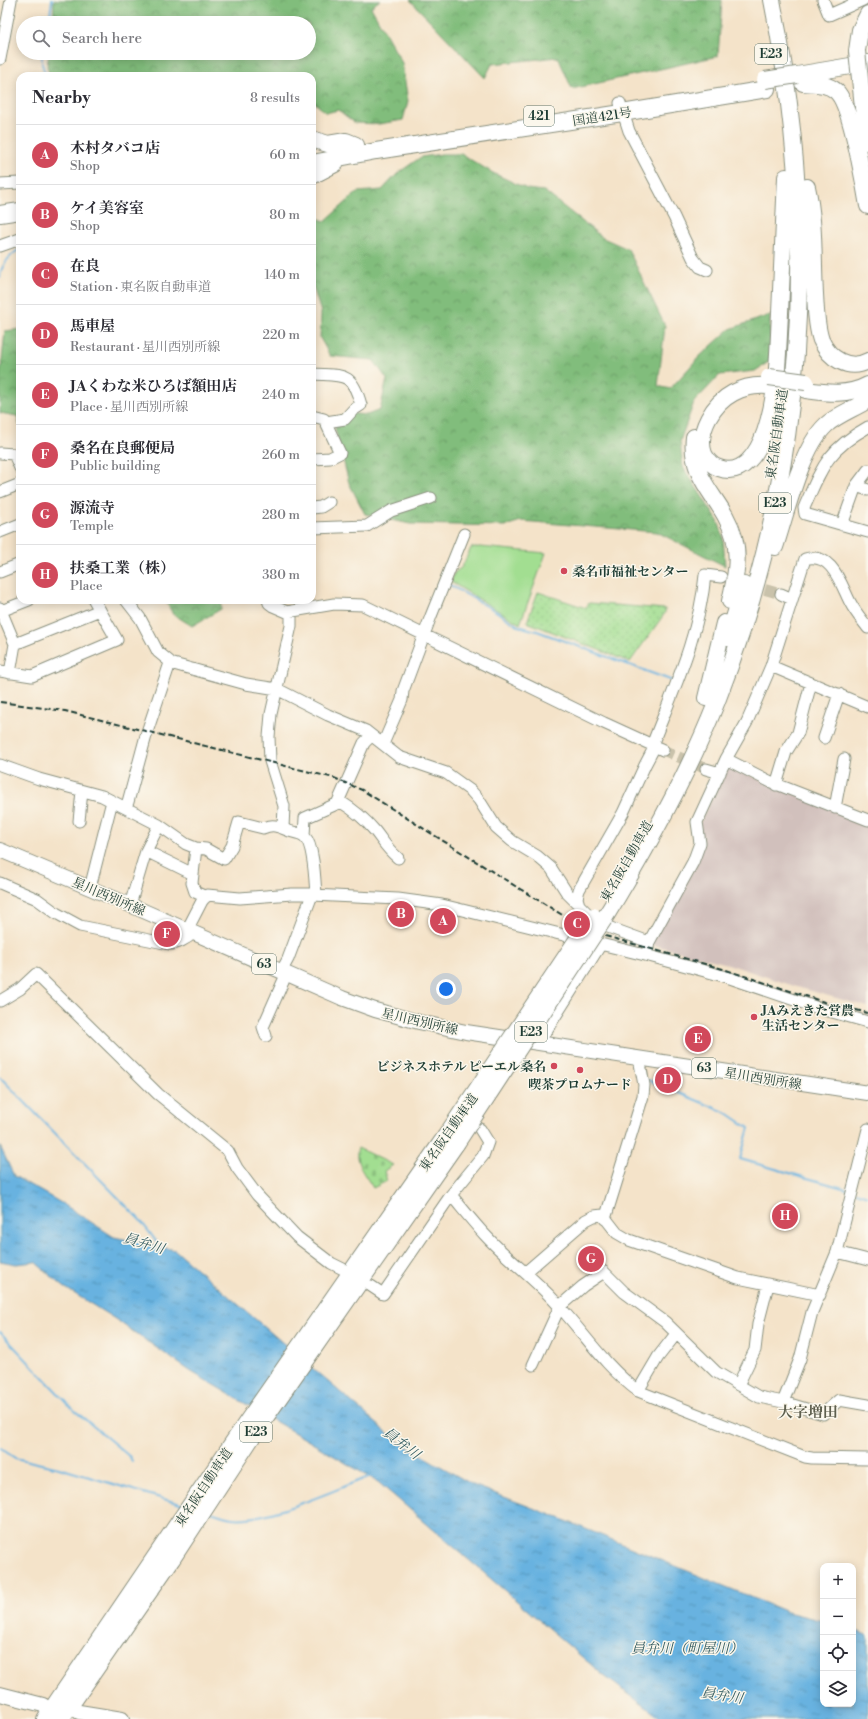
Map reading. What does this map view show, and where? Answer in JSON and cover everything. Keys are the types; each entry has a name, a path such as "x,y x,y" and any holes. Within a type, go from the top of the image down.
{"highway":[{"name":"東名阪自動車道","path":"712,699 731,626 750,566 769,485 785,361 788,320 789,221 786,177 780,108 761,0"},
{"name":"東名阪自動車道","path":"61,1719 181,1532 242,1430 322,1326 450,1141 600,916 622,870 658,803 690,736 712,699 747,615 764,553 779,486 791,405 798,334 800,274 799,212 790,107 772,0"},
{"path":"849,115 849,98 852,92 862,86 868,85 860,30 863,4"},
{"path":"868,34 864,56 863,107 868,142"},
{"name":"国道421号","path":"799,80 864,56"},
{"name":"国道421号","path":"316,163 353,150 799,80 868,72"},
{"path":"799,80 831,87 842,97 849,115 868,206"},
{"path":"790,107 808,192 813,237 819,333 825,347 836,359 846,364 853,365 860,364 868,360"},
{"path":"316,140 328,144 346,141 353,150"},
{"path":"769,381 732,393 712,413 704,429 702,445 704,454 709,462 715,467 725,470 735,470 750,459 760,444 769,419 777,370 786,177"},
{"path":"0,204 16,201"},
{"path":"0,214 16,212"},
{"path":"806,386 841,385 859,381 868,376"},
{"path":"712,699 718,644 736,571 736,550 734,538 727,520 697,471 694,457 695,432 701,414 710,400 718,393 743,380 769,381 806,386 839,393 859,390 868,385"},
{"path":"712,699 737,655 807,453 817,435 826,425 835,418 868,400"},
{"name":"東名阪自動車道","path":"44,1712 181,1532"}],"main road":[{"name":"星川西別所線","path":"0,850 284,973 375,1010 419,1022 466,1032 868,1093"},
{"path":"0,1694 44,1712"},
{"path":"79,1712 122,1719"}],"street":[{"path":"0,59 11,0"},
{"path":"823,0 829,15 863,4"},
{"path":"621,108 629,131 674,217 693,258 700,267 707,270"},
{"path":"0,184 16,183"},
{"path":"0,246 16,240"},
{"path":"316,374 346,376 351,381 361,405 353,410 345,419 326,422"},
{"path":"316,417 324,419 340,453 330,458 316,459"},
{"path":"868,427 844,441 832,454 821,470 804,508 805,514 868,532"},
{"path":"0,453 14,454 16,459"},
{"path":"842,525 856,486 868,470"},
{"path":"0,492 16,486"},
{"path":"856,486 868,490"},
{"path":"316,528 367,526 391,511 431,498"},
{"path":"316,508 321,507 329,502"},
{"path":"0,532 16,526"},
{"path":"383,744 402,700 424,635 464,534"},
{"path":"649,956 649,942 693,862 700,843 697,822 726,759 746,722 771,666 806,559 815,558 826,562 835,570 851,603 866,622"},
{"path":"0,572 16,566"},
{"path":"579,905 577,898 579,890 623,813 645,765 657,747 703,595 705,572 721,577"},
{"path":"781,594 792,599"},
{"path":"15,644 97,605 117,640 32,676 5,672 15,644 1,610 18,604"},
{"path":"129,604 140,618 158,652 170,663 238,682 277,689 328,715 366,731 399,757 446,773 471,790 496,827 512,841 545,862 551,868 567,893 586,912 608,927 649,942"},
{"path":"271,604 282,611 291,612 334,604 363,605 657,747"},
{"path":"283,828 284,806 270,761 270,722 290,626 291,612"},
{"path":"125,807 128,802 147,732 170,663"},
{"path":"771,666 868,706"},
{"path":"776,784 786,752 798,733 811,683"},
{"path":"824,738 839,694"},
{"path":"337,804 364,743 371,736"},
{"path":"726,759 776,784 868,820"},
{"path":"835,808 844,759"},
{"path":"0,765 39,779 102,796 159,825 172,835 196,848 206,849 224,859 232,846 239,822 263,828 270,825 304,836"},
{"path":"706,769 720,773"},
{"path":"79,821 82,791"},
{"path":"90,888 112,801"},
{"path":"266,1036 263,1027 314,895 313,864 308,843 304,836 305,818 341,802 360,814 375,831 387,849 398,858"},
{"path":"130,905 146,851 159,825"},
{"path":"196,848 192,883 195,892 206,897"},
{"path":"146,851 193,874"},
{"path":"0,883 37,899 56,914 89,928 107,930 169,944 189,937 202,901 207,895 240,898 310,894 398,899 442,905 649,956 727,977 818,1008 868,1022"},
{"path":"539,1042 601,944"},
{"path":"0,1000 20,988 36,974 158,1094 228,1152 237,1168 257,1195 297,1237 331,1263 343,1269"},
{"path":"605,1219 643,1096 644,1085 639,1058"},
{"path":"371,1286 383,1294 451,1195 483,1156 488,1142 480,1129"},
{"path":"783,1402 800,1359 812,1312 837,1252 868,1129"},
{"path":"451,1195 485,1235 526,1272 560,1306 580,1332 623,1380 638,1391 805,1457 868,1459"},
{"path":"526,1272 586,1220 594,1216 603,1215 617,1233 629,1240 738,1278 820,1295"},
{"path":"837,1252 868,1260"},
{"path":"533,1365 560,1306 604,1272 624,1292 665,1322 716,1372 760,1397 823,1414 839,1400 868,1405"},
{"path":"738,1385 755,1350 758,1324 768,1285"},
{"path":"638,1391 658,1357 676,1334"}],"shaded area":[{"path":"729,766 868,824 868,1007 797,987 728,964 650,944 697,861 700,822"}],"green space":[{"path":"54,0 380,0 371,7 402,63 408,101 403,120 379,124 355,123 338,110 326,113 316,104 316,72 49,72 47,66 48,60 316,60 316,16 53,16"},
{"path":"410,0 722,0 718,56 572,89 558,57 492,64 485,78"},
{"path":"442,154 461,154 493,173 527,189 544,191 603,238 628,249 665,326 658,386 670,389 699,357 730,329 770,315 770,361 755,371 720,375 694,402 680,441 683,467 718,521 723,536 725,566 657,532 521,521 505,526 410,524 365,514 349,483 335,428 346,413 367,415 380,410 387,379 373,360 330,356 320,338 321,313 316,296 316,218 325,221 358,192 382,190 398,173 421,157"},
{"path":"16,330 16,416 0,413 0,377 5,331"},
{"path":"480,547 546,553 520,624 451,582 454,573 462,567 471,548"},
{"path":"538,592 586,608 589,603 665,609 665,613 630,662 527,622"},
{"path":"167,604 221,604 221,609 192,626 173,614"},
{"path":"358,1148 393,1165 384,1171 387,1181 373,1188 359,1164 357,1158"}],"water":[{"name":"員弁川（町屋川）","path":"0,1146 14,1176 63,1204 114,1237 175,1250 397,1441 473,1485 564,1520 787,1612 820,1620 820,1707 856,1707 856,1630 868,1636 868,1719 662,1719 603,1675 378,1482 190,1371 115,1319 64,1287 35,1262 16,1264 0,1261"}],"waterway":[{"path":"50,16 52,0"},
{"path":"42,60 45,72"},
{"path":"0,277 2,268 16,252"},
{"path":"448,584 497,612 518,626 537,631 673,681"},
{"name":"員弁川","path":"0,1077 140,1220 162,1249"},
{"path":"648,1080 727,1113 749,1128 740,1159 850,1190"},
{"path":"856,1192 868,1196"},
{"path":"0,1332 74,1410 130,1457 132,1461"},
{"path":"0,1448 15,1458 59,1468 184,1505"},
{"path":"211,1512 232,1518 246,1518 263,1515 302,1503 371,1476"}],"tunnel":[{"path":"749,585 781,594"},
{"path":"663,750 706,769"}],"railway":[{"path":"0,702 65,711 334,778 362,790 577,924 605,936 723,969 824,1002 868,1013"}],"place":[{"name":"桑名市福祉センター","path":"564,571"},
{"name":"ケイ美容室","path":"401,914"},
{"name":"木村タバコ店","path":"443,921"},
{"name":"在良","path":"577,924"},
{"name":"桑名在良郵便局","path":"167,934"},
{"name":"JAみえきた営農 生活センター","path":"754,1017"},
{"name":"JAくわな米ひろば額田店","path":"698,1039"},
{"name":"ビジネスホテル ピーエル桑名","path":"554,1066"},
{"name":"喫茶プロムナード","path":"580,1070"},
{"name":"馬車屋","path":"668,1080"},
{"name":"扶桑工業（株）","path":"785,1216"},
{"name":"源流寺","path":"591,1259"}],"district":[{"name":"大字増田","path":"808,1412"}]}
